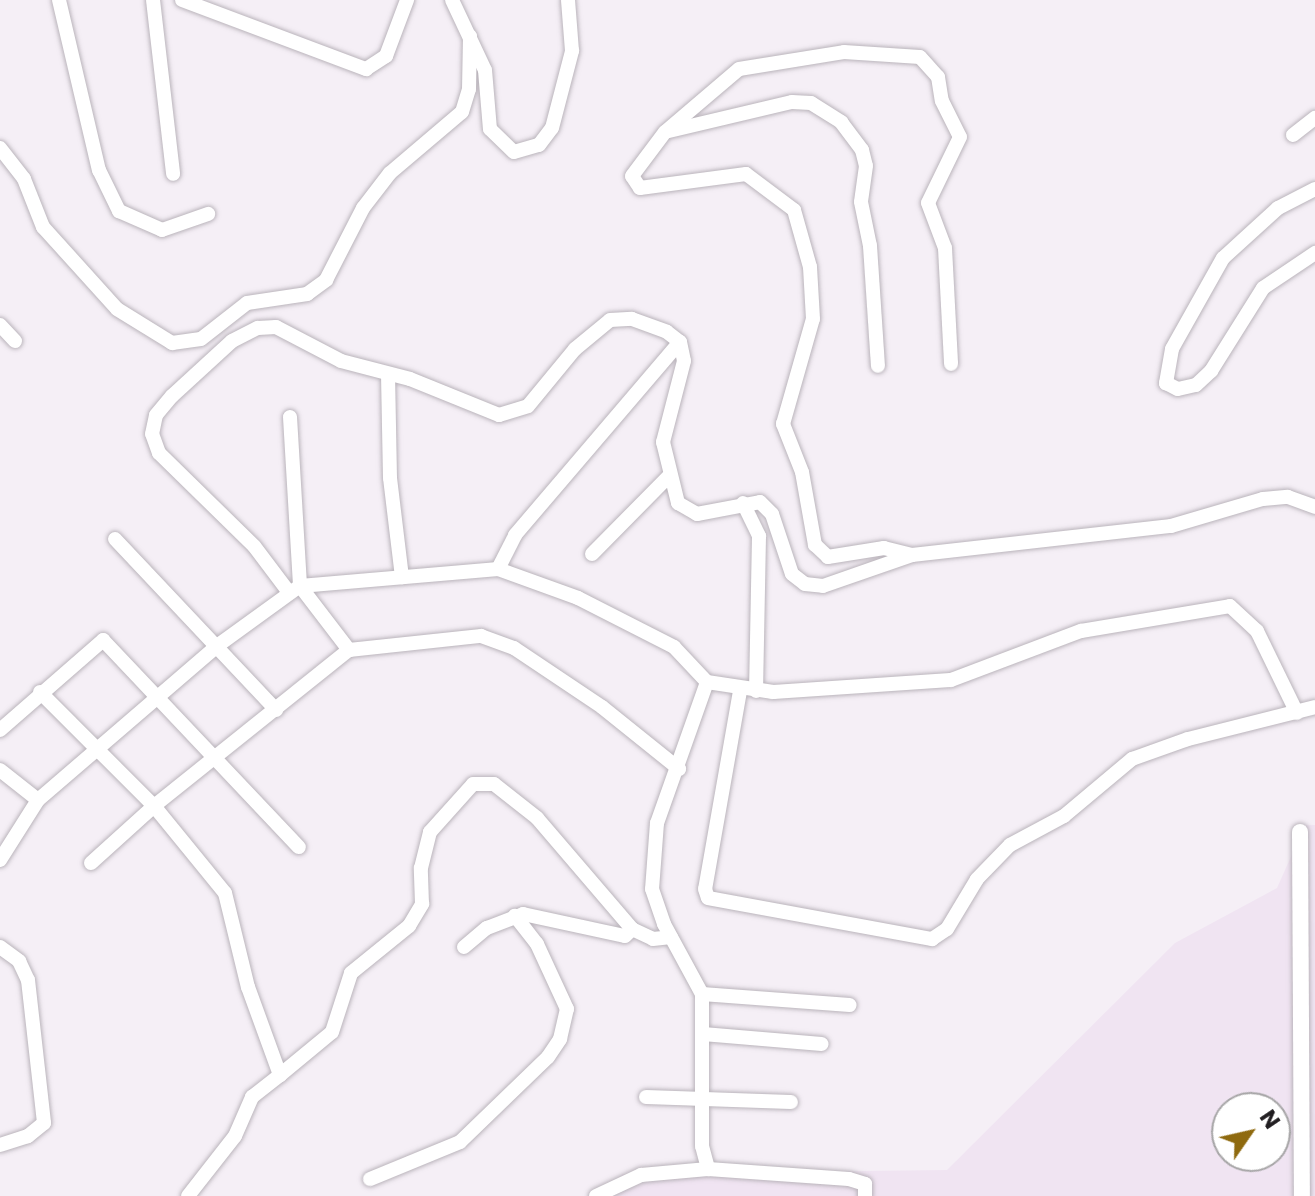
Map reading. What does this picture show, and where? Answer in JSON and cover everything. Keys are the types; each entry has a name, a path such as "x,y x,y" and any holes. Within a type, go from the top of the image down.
{"street":[{"path":"59,0 99,170 119,211 162,230 208,214"},
{"path":"153,0 173,174"},
{"path":"182,0 366,69 386,56 407,0"},
{"path":"452,0 485,70 490,129 505,147 527,150 552,128 564,91 572,51 568,0"},
{"path":"0,148 24,179 43,227 117,309 172,343 201,339 247,303 307,294 326,280 363,208 390,173 462,112 469,89 470,36"},
{"path":"912,555 884,548 820,554 802,472 783,424 813,319 801,230 794,210 746,174 640,188 633,184 635,170 665,132 727,78 753,64 844,52 920,57 938,77 942,101 960,137 928,203 945,248 951,364"},
{"path":"665,132 792,102 811,103 841,122 862,150 866,166 861,202 870,246 878,366"},
{"path":"1293,135 1315,118"},
{"path":"1315,189 1278,208 1223,258 1172,349 1166,383 1178,389 1196,385 1211,371 1263,288 1315,253"},
{"path":"349,650 254,546 159,453 152,434 156,415 232,341 258,328 276,327 341,361 388,374 499,415 514,414 528,406 575,349 610,320 640,321 680,342"},
{"path":"0,325 15,341"},
{"path":"680,342 684,361 663,442 668,477 678,503 697,514 743,503 767,507 792,574 805,584 823,586 912,555 1171,526 1263,499 1288,497 1315,507"},
{"path":"498,569 515,535 680,342"},
{"path":"388,374 390,478 402,577"},
{"path":"290,417 294,588"},
{"path":"592,554 668,477"},
{"path":"743,503 759,536 756,691"},
{"path":"115,539 276,710"},
{"path":"0,860 38,800 217,646 294,588 498,569 578,598 674,647 707,682 740,691 951,680 1081,631 1230,606 1257,631 1297,713"},
{"path":"91,863 154,806 349,650 481,636 514,648 602,707 679,769"},
{"path":"0,730 103,640 299,847"},
{"path":"707,682 679,769 657,823 652,889 671,937 702,994 702,1146 708,1169"},
{"path":"740,691 708,898 932,939 947,929 977,879 1010,845 1064,816 1132,759 1188,739 1315,707"},
{"path":"40,692 154,806 229,900 248,987 280,1075"},
{"path":"0,770 38,800"},
{"path":"188,1196 235,1136 252,1097 332,1032 351,973 409,926 422,904 421,868 430,832 473,784 494,784 537,818 632,929 653,939 671,937"},
{"path":"1300,832 1308,1100 1302,1196"},
{"path":"464,947 487,928 515,916 540,915 625,936 632,929"},
{"path":"370,1179 460,1142 548,1057 560,1039 567,1009 548,964 515,916"},
{"path":"0,947 19,961 28,980 44,1123 28,1136 0,1145"},
{"path":"702,994 850,1005"},
{"path":"703,1034 822,1044"},
{"path":"646,1097 703,1096 791,1102"},
{"path":"596,1196 641,1175 708,1169 865,1190"}],"shaded area":[{"path":"1305,825 1315,825 1315,1196 590,1196 623,1174 947,1170 1175,943 1277,888"}]}
